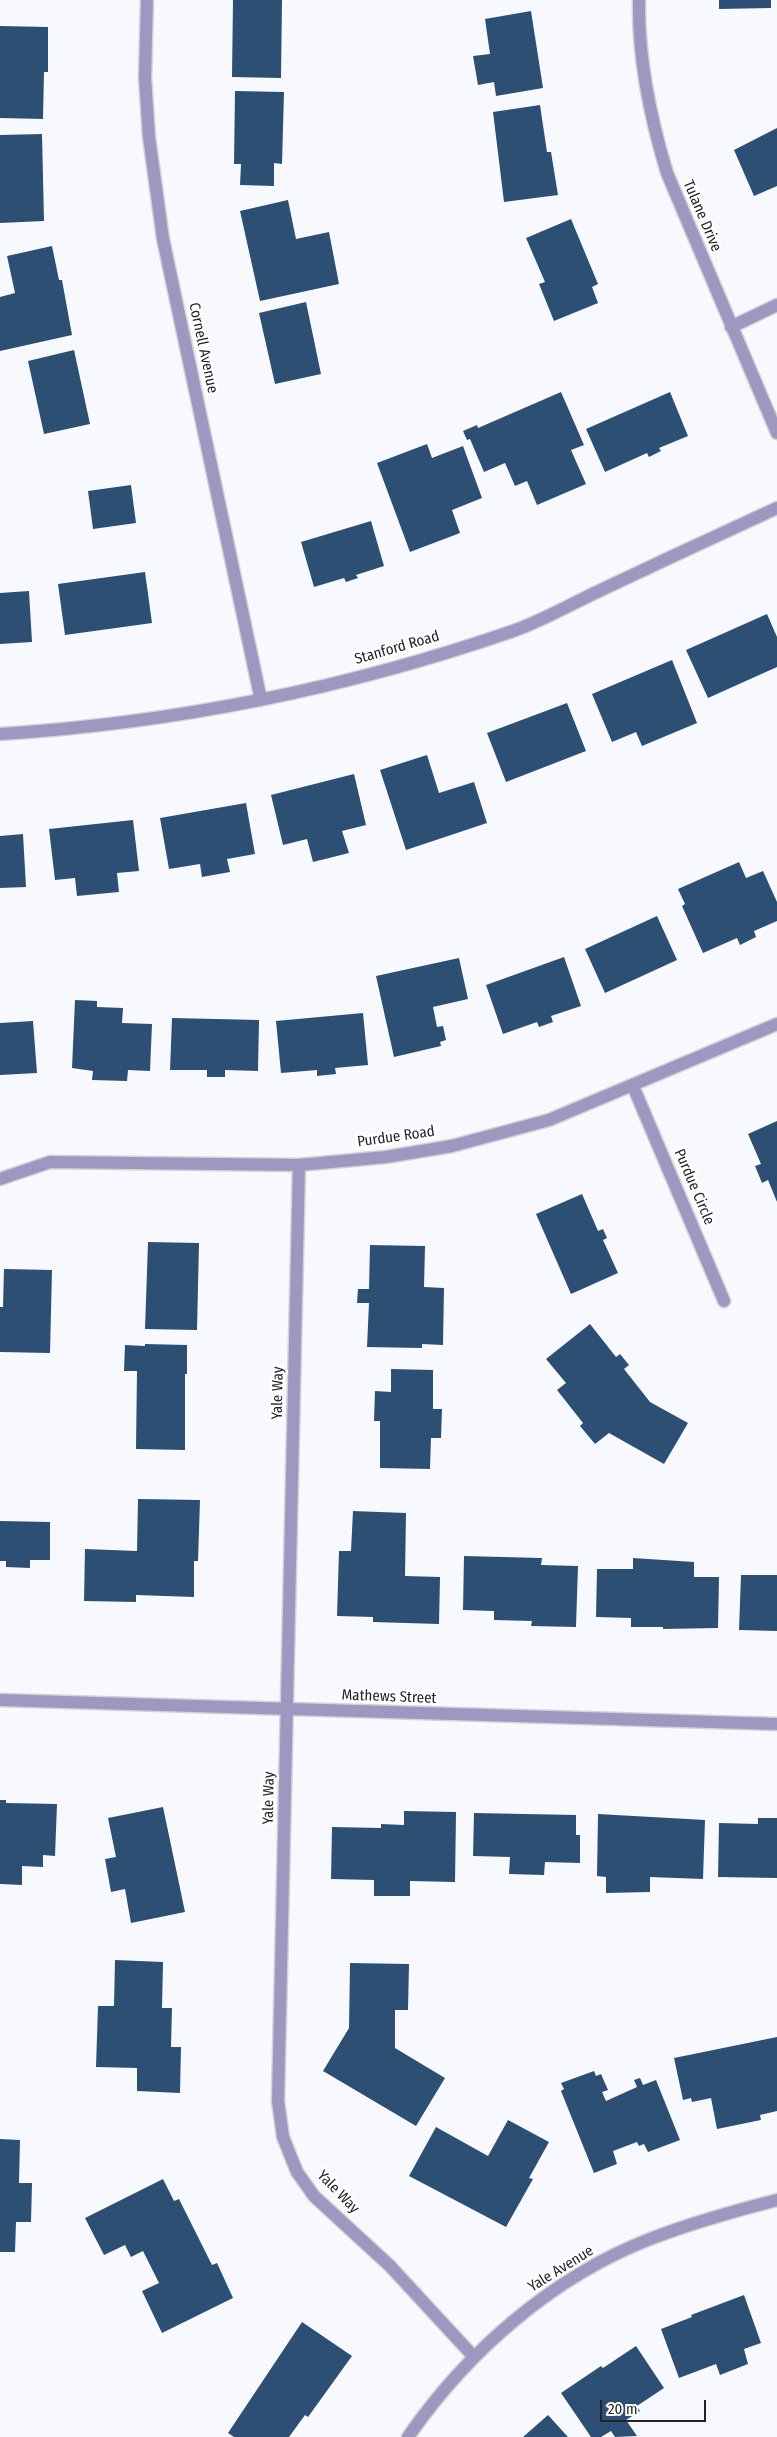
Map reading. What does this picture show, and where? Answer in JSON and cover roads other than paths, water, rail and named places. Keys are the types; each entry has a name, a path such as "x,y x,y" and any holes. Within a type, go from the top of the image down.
{"street":[{"name":"Cornell Avenue","path":"148,0 146,78 149,137 164,239 261,700"},
{"name":"Tulane Drive","path":"639,0 642,64 654,128 667,173 777,433"},
{"path":"731,327 777,305"},
{"name":"Stanford Road","path":"0,734 46,731 182,714 261,700 384,670 515,630 777,508"},
{"name":"Purdue Road","path":"0,1179 50,1162 299,1165 386,1157 452,1146 549,1120 634,1086 777,1024"},
{"name":"Purdue Circle","path":"634,1086 724,1301"},
{"name":"Yale Way","path":"299,1165 278,2101 283,2138 297,2172 314,2196 390,2266 474,2357"},
{"name":"Mathews Street","path":"0,1700 777,1724"},
{"name":"Yale Avenue","path":"408,2437 429,2408 474,2357 532,2306 588,2270 648,2240 718,2216 777,2200"}]}
